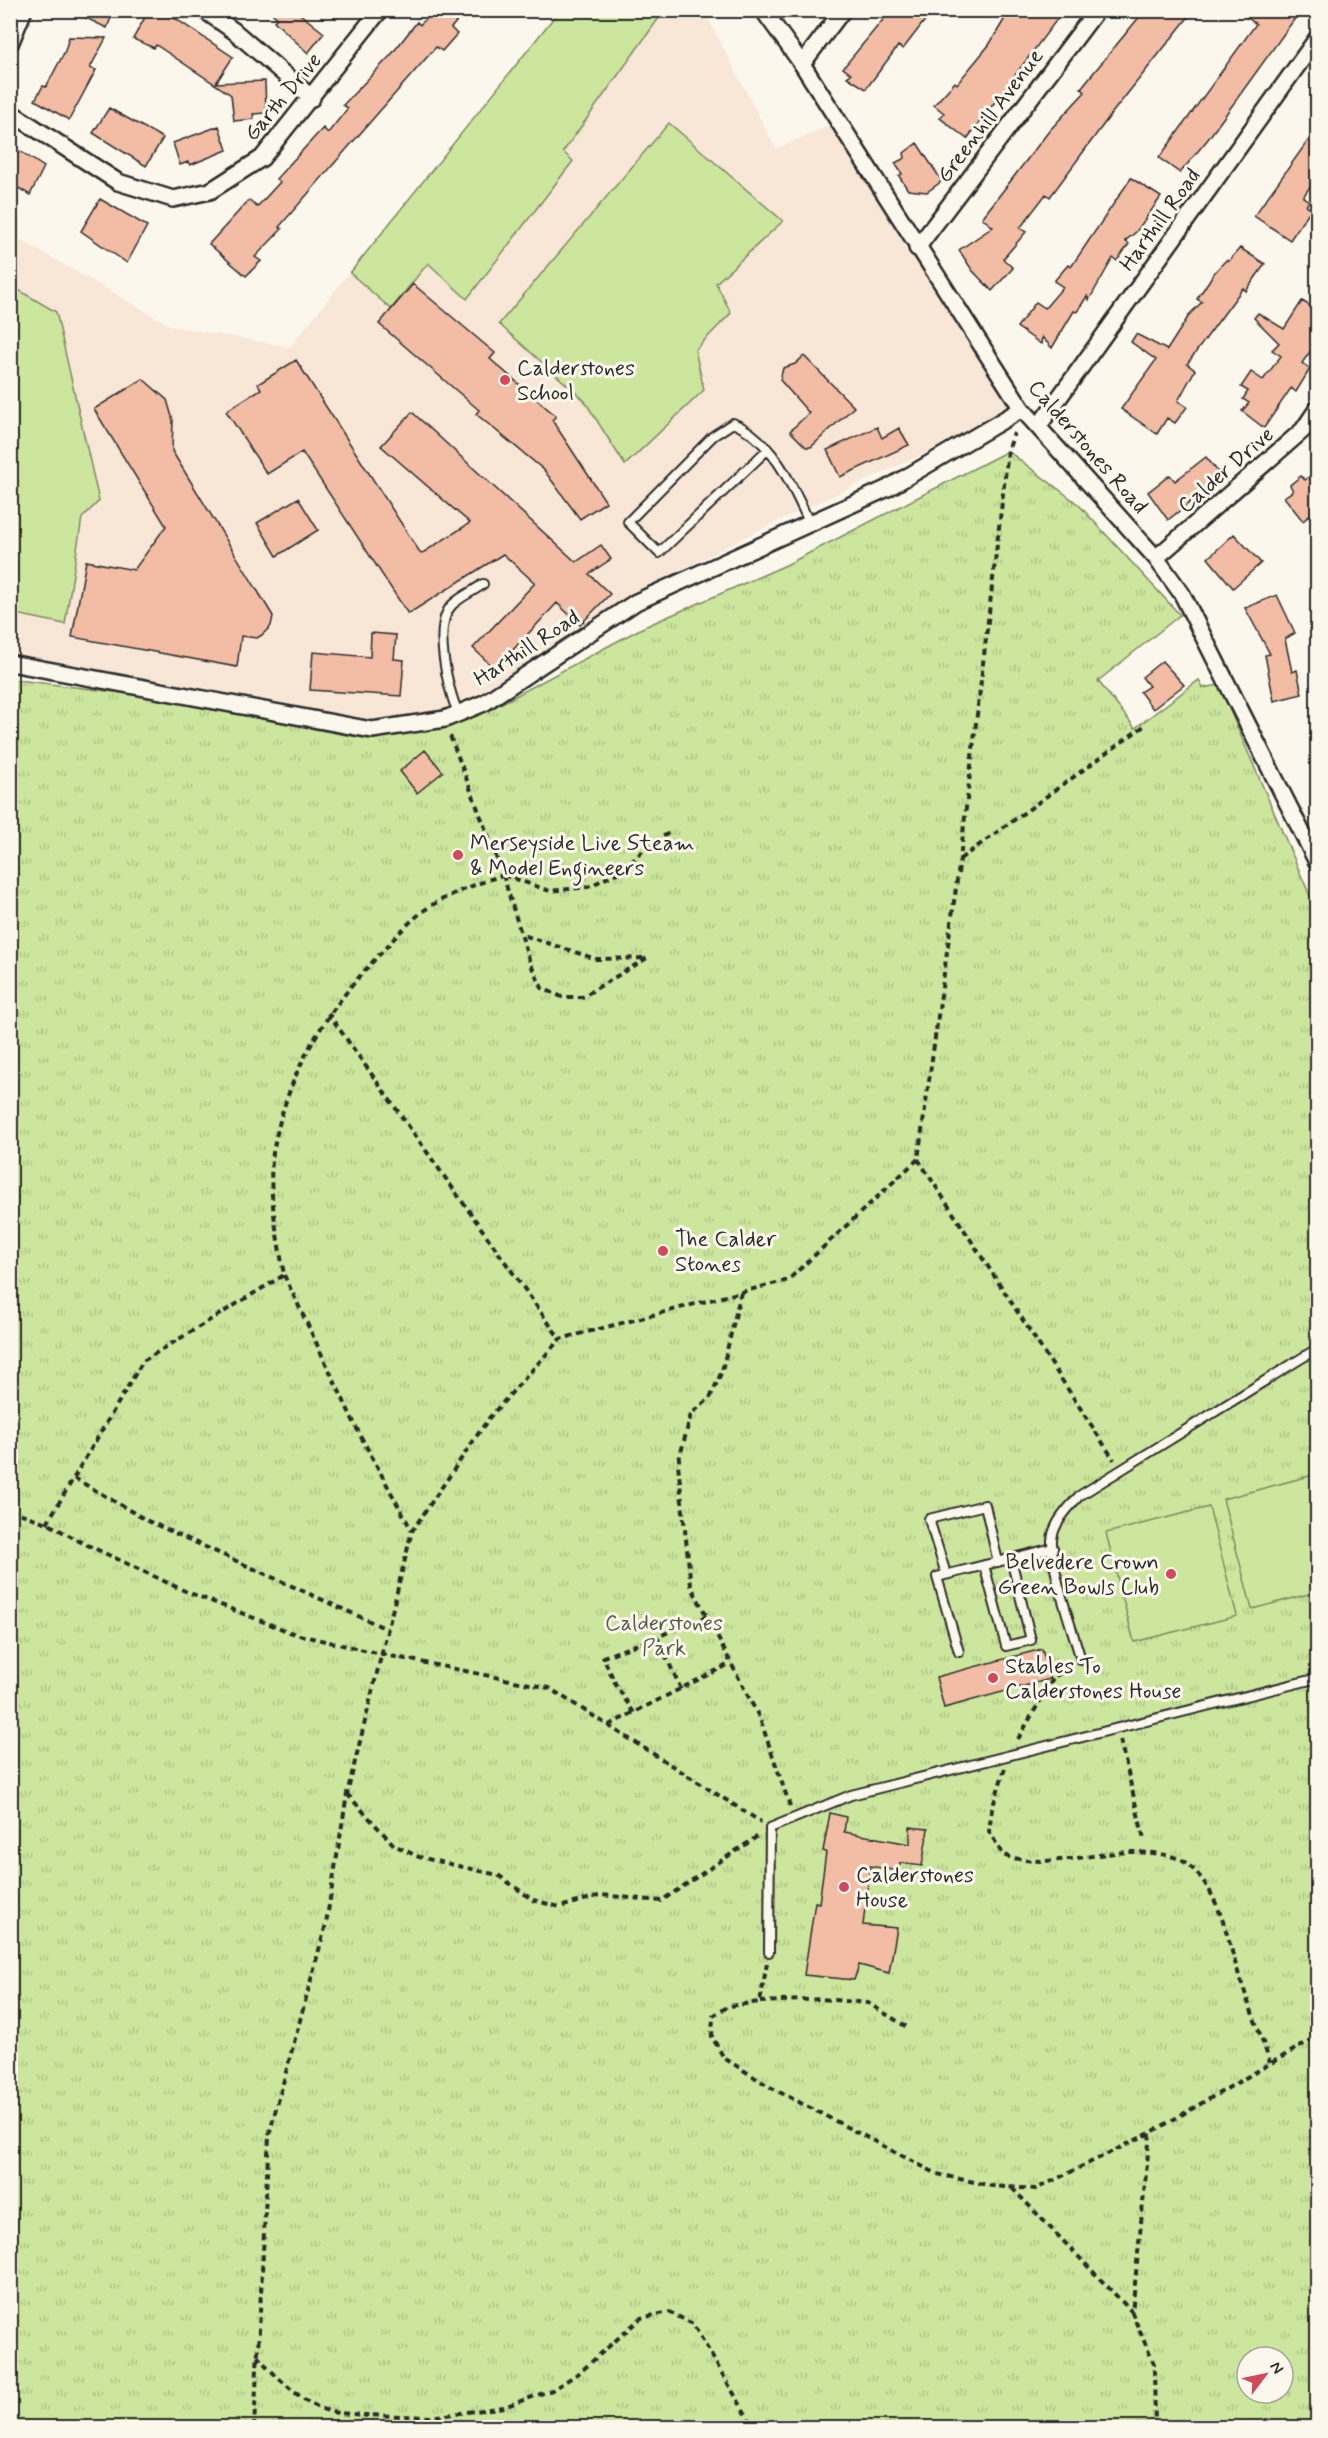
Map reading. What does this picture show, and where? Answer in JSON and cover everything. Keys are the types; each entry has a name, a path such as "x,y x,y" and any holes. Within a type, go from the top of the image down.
{"street":[{"path":"10,44 24,10"},
{"path":"204,10 234,31 312,99"},
{"name":"Garth Drive","path":"10,112 118,182 173,200 210,191 262,158 312,99 380,10"},
{"name":"Calderstones Road","path":"764,10 802,64 917,248 1022,409 1156,558 1182,594 1317,864"},
{"path":"802,64 843,10"},
{"name":"Greenhill Avenue","path":"917,248 1097,10"},
{"name":"Harthill Road","path":"1038,427 1317,37"},
{"name":"Calder Drive","path":"1156,558 1303,430 1317,408"},
{"name":"Harthill Road","path":"10,663 372,730 452,716 484,703 636,602 888,488 1022,409"}],"lane":[{"path":"766,450 658,553 628,522 713,436 733,423 748,429 785,470 809,522"},
{"path":"452,716 445,667 443,619 452,605 483,585"},
{"path":"1081,1660 1056,1568 1053,1548 1052,1538 1063,1513 1079,1497 1317,1348"},
{"path":"946,1574 929,1519 985,1505 998,1562"},
{"path":"959,1652 937,1577 1053,1548"},
{"path":"984,1565 1006,1646 1031,1640 1011,1558"},
{"path":"769,1952 770,1828 852,1795 1317,1678"}],"path":[{"path":"254,2427 269,2135 326,1924 347,1794 412,1531 489,1418 560,1339 788,1280 918,1159 960,859 1008,451 1022,409"},
{"path":"452,716 523,934 530,963 542,988 562,997 582,997 647,958 596,960 523,934"},
{"path":"960,859 1144,726"},
{"path":"412,1531 360,1435 284,1275 273,1211 273,1155 286,1101 310,1043 328,1013 358,977 408,924 423,912 466,888 503,875 550,891 588,887 623,870 650,844 669,833"},
{"path":"328,1013 560,1339"},
{"path":"918,1159 1122,1471"},
{"path":"47,1523 143,1361 284,1275"},
{"path":"741,1292 722,1371 710,1398 691,1414 678,1464 691,1586 760,1719 794,1818"},
{"path":"74,1478 148,1521 387,1629"},
{"path":"10,1509 47,1523 81,1542 184,1591 295,1634 549,1688 770,1828 661,1902 601,1895 560,1907 534,1900 498,1875 419,1857 394,1845 347,1794"},
{"path":"634,1713 616,1685 603,1656 707,1616"},
{"path":"657,1637 681,1689"},
{"path":"1081,1660 1054,1677 1008,1755 992,1809 989,1832 1003,1855 1024,1862 1046,1863 1131,1852 1181,1860 1199,1877 1214,1900 1228,1932 1237,1970 1270,2064"},
{"path":"609,1726 731,1663"},
{"path":"1117,1728 1144,1839"},
{"path":"760,2002 769,1952"},
{"path":"907,2027 868,2003 821,1999 760,2002 729,2006 713,2016 712,2037 724,2058 770,2087 937,2174 992,2186 1036,2189 1150,2133 1317,2036"},
{"path":"1132,2313 1150,2133"},
{"path":"1011,2187 1132,2313 1154,2364 1155,2427"},
{"path":"257,2356 278,2379 305,2398 331,2412 431,2416 504,2407 552,2390 579,2373 641,2318 669,2312 693,2324 754,2427"},
{"path":"363,2427 365,2415"}],"shaded area":[{"name":"Calderstones School","path":"559,11 704,11 776,149 838,122 1013,408 927,452 755,532 639,592 446,714 379,722 11,653 10,234 171,326 290,347"}],"green space":[{"path":"559,11 664,11 563,152 573,161 467,299 428,263 391,309 350,273"},
{"path":"669,123 783,221 716,283 731,313 695,350 704,390 625,465 584,400 499,324"},
{"path":"10,285 56,312 99,501 82,518 65,624 11,613"},
{"name":"Calderstones Park","path":"1008,451 1078,504 1180,615 1098,681 1135,728 1199,680 1203,688 1219,685 1317,912 1317,2427 11,2428 11,679 130,694 368,739 461,722 489,710 642,628 786,565"},
{"path":"1317,1474 1317,1592 1252,1609 1223,1499"},
{"name":"Belvedere Crown Green Bowls Club","path":"1209,1507 1237,1616 1134,1642 1106,1533"}],"building":[{"path":"69,10 114,10 107,28"},
{"path":"149,10 176,19 233,57 216,83 265,81 266,113 253,114 254,119 234,121 231,95 156,45 154,48 133,39"},
{"path":"269,10 295,10 324,33 308,53 274,21 277,18"},
{"path":"433,10 466,10 451,28 457,34 442,51 436,47 378,113 279,227 282,229 255,257 261,261 246,276 209,244 249,200 257,207 280,182 276,179 323,128 328,133 348,108 343,105 391,55 417,22 420,25"},
{"path":"891,10 933,10 903,49 898,46 866,89 847,77 851,74 843,68"},
{"path":"1010,10 1048,10 1058,18 967,139 940,118 944,113 934,105 955,82 957,84 989,45"},
{"path":"1145,10 1194,10 1112,113 1050,197 1046,194 1020,228 1026,232 1003,259 1013,268 992,291 972,270 959,250 993,227 982,218 1049,131 1085,92 1081,88"},
{"path":"1237,10 1301,10 1208,139 1180,173 1159,158 1256,24"},
{"path":"69,37 106,38 90,68 96,70 69,120 35,100 43,86 46,87 65,51"},
{"path":"109,108 163,138 146,166 93,133"},
{"path":"219,126 227,150 190,165 188,162 180,165 173,143"},
{"path":"1317,128 1317,176 1303,197 1309,201 1306,206 1311,209 1290,240 1254,216"},
{"path":"917,143 942,181 927,192 908,190 899,176 902,174 895,163 905,158 904,153"},
{"path":"20,151 44,167 30,195 10,183 10,166"},
{"path":"1131,178 1161,197 1136,232 1125,241 1129,244 1117,261 1113,258 1089,300 1087,296 1077,312 1074,311 1052,348 1042,337 1041,344 1017,327 1036,302 1045,308 1063,287 1054,281 1068,265 1071,267"},
{"path":"100,199 147,226 127,263 81,231"},
{"path":"1240,248 1265,264 1246,291 1243,288 1187,364 1195,370 1178,401 1187,407 1175,423 1167,418 1157,434 1121,409 1156,360 1131,342 1136,334 1167,350 1190,314 1202,302 1197,299 1214,273"},
{"path":"413,284 495,353 490,359 556,416 552,420 606,502 580,519 544,470 476,414 479,410 379,324"},
{"path":"1302,301 1317,310 1317,342 1302,363 1310,369 1296,392 1291,388 1264,428 1242,411 1249,403 1243,399 1248,391 1241,387 1251,372 1263,380 1281,356 1272,350 1279,343 1254,318 1258,313 1284,329"},
{"path":"804,356 854,407 811,447 806,447 790,431 809,413 780,380 783,368 795,364"},
{"path":"296,360 421,554 470,523 381,446 412,412 576,562 601,545 611,559 589,574 610,594 580,625 557,603 495,669 473,648 535,583 503,554 408,614 302,452 267,474 226,411 261,389 258,384"},
{"path":"143,379 167,400 173,420 172,451 273,616 271,626 262,635 257,638 241,636 237,667 72,637 86,561 134,570 166,526 94,409"},
{"path":"877,427 882,438 899,428 909,445 840,477 827,450"},
{"path":"1206,457 1222,477 1168,520 1148,492 1170,475 1175,481"},
{"path":"1311,475 1317,482 1317,509 1303,521 1284,497 1293,491 1290,485 1301,476 1305,480"},
{"path":"298,498 318,530 277,556 257,523"},
{"path":"1234,534 1261,563 1233,588 1208,558"},
{"path":"1277,595 1295,633 1285,639 1292,672 1297,670 1302,694 1274,701 1265,655 1270,654 1245,608"},
{"path":"371,633 396,635 394,659 404,660 401,696 310,690 313,652 370,657"},
{"path":"1162,661 1184,685 1153,709 1140,692 1149,686 1142,677"},
{"path":"425,750 443,772 417,793 400,771"},
{"name":"Stables To Calderstones House","path":"1042,1649 1050,1679 944,1708 936,1677"},
{"name":"Calderstones House","path":"830,1813 846,1817 844,1832 910,1844 910,1827 928,1829 922,1866 900,1863 899,1871 870,1866 863,1925 897,1928 889,1973 859,1965 854,1980 804,1975 815,1902 819,1903 826,1852 823,1851"}],"place":[{"name":"Calderstones School","path":"505,380"},
{"name":"Merseyside Live Steam & Model Engineers","path":"458,855"},
{"name":"The Calder Stones","path":"663,1251"},
{"name":"Belvedere Crown Green Bowls Club","path":"1171,1574"},
{"name":"Stables To Calderstones House","path":"993,1678"},
{"name":"Calderstones House","path":"844,1887"}]}
